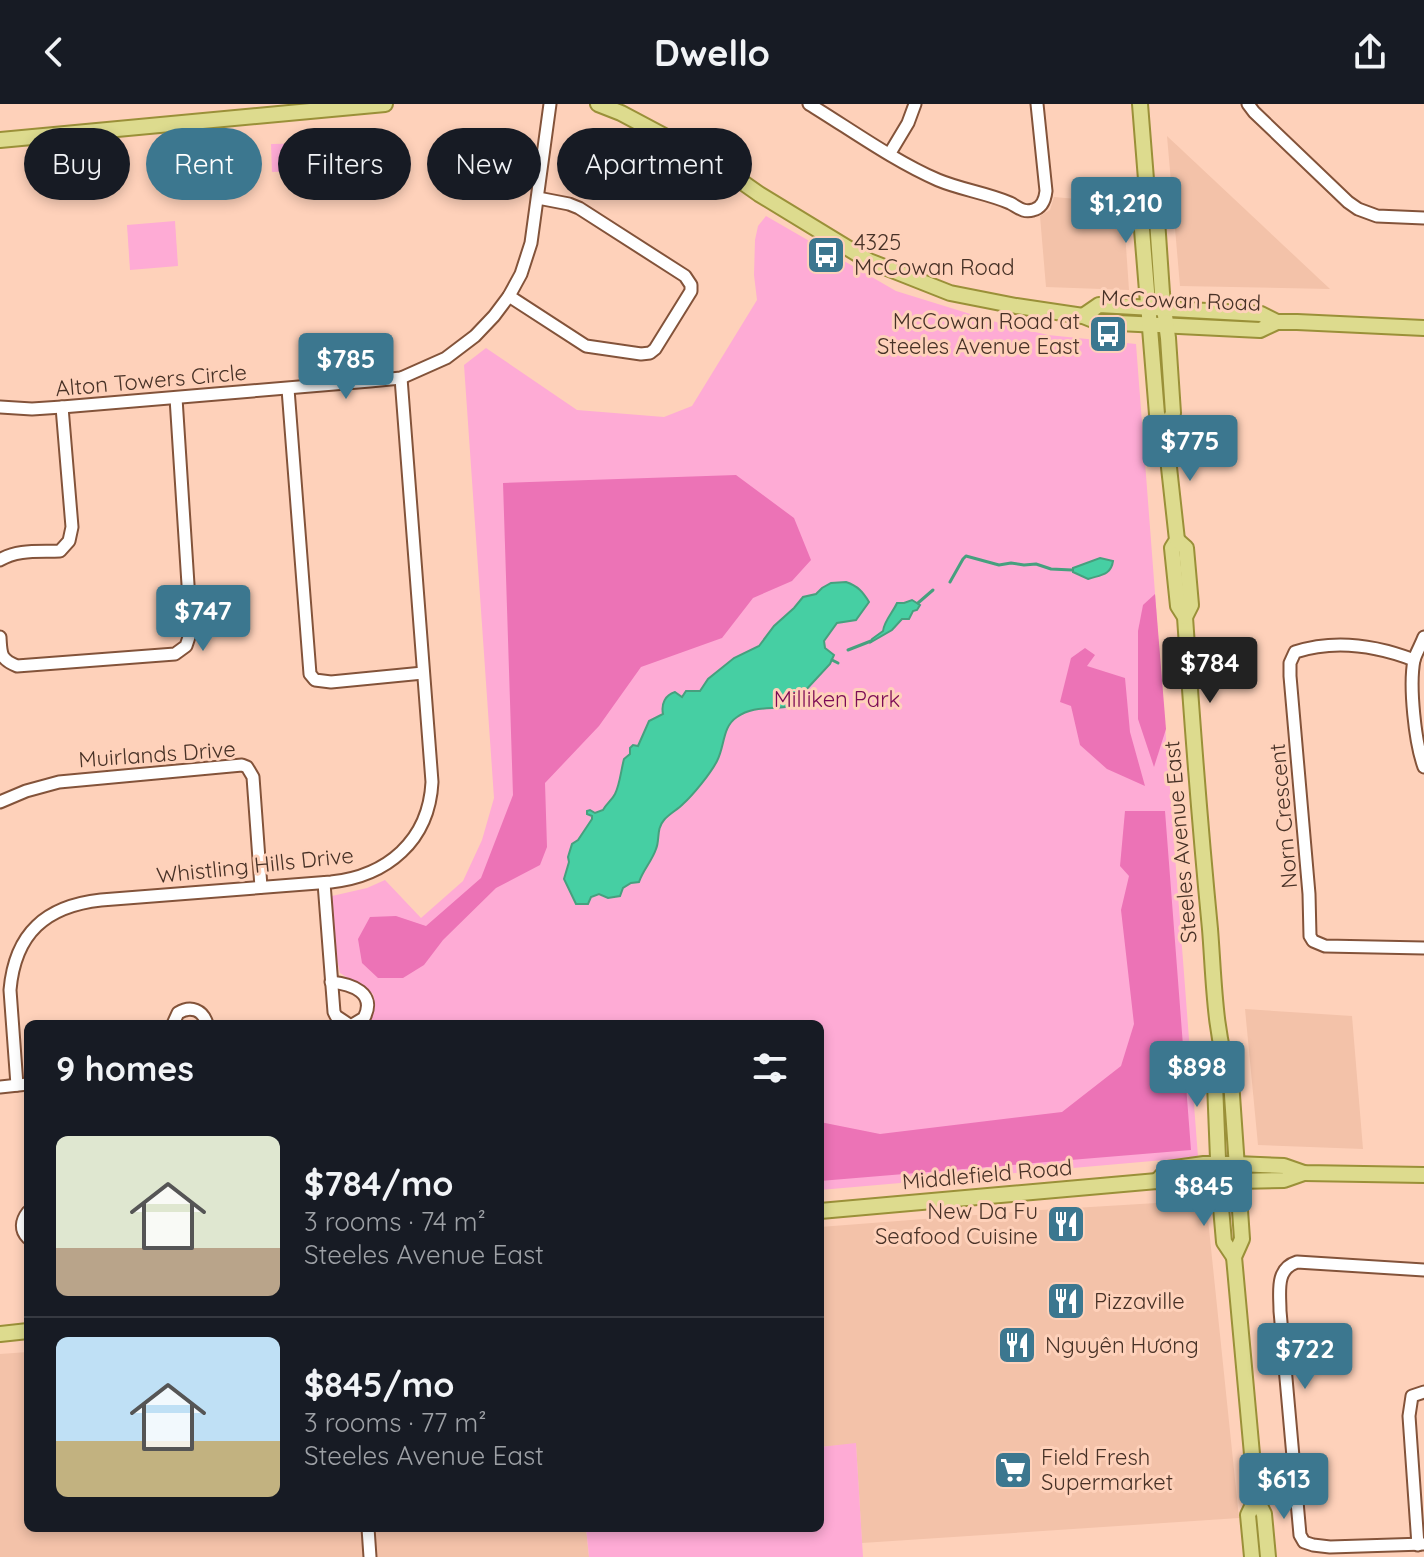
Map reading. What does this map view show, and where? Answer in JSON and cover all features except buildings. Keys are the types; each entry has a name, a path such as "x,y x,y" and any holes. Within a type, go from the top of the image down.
{"main road":[{"path":"0,140 385,104"},
{"name":"McCowan Road","path":"598,104 715,163 759,194 869,261 950,293 1083,316 1098,322 1150,324"},
{"name":"Steeles Avenue East","path":"1140,104 1147,192 1140,205 1160,313 1173,413 1165,431"},
{"name":"McCowan Road","path":"1083,316 1099,305 1160,313 1261,314 1277,322 1424,328"},
{"name":"Steeles Avenue East","path":"1160,313 1150,324 1157,414 1165,431 1177,540 1172,548 1178,606 1185,617 1197,795 1224,1062 1231,1081 1242,1239 1234,1257"},
{"name":"Steeles Avenue East","path":"1224,1062 1215,1083 1224,1242 1234,1257 1256,1498 1264,1514 1268,1557"},
{"name":"Middlefield Road","path":"1157,1181 1168,1169 1218,1164 1284,1166 1304,1173 1424,1175"},
{"name":"Middlefield Road","path":"824,1211 1157,1181 1175,1186 1284,1180 1304,1173"},
{"path":"0,1334 24,1331"},
{"name":"Steeles Avenue East","path":"1252,1557 1248,1515 1256,1498"}],"street":[{"name":"Alton Towers Circle","path":"541,174 550,104"},
{"path":"809,104 937,179 1013,204 1021,210 1032,211 1041,206 1046,191 1037,104"},
{"path":"890,153 915,104"},
{"path":"1248,104 1358,209 1377,216 1424,218"},
{"path":"509,296 586,346 641,354 655,349 691,291 685,276 579,208 541,199"},
{"name":"Alton Towers Circle","path":"0,407 62,407 401,378 435,364 462,347 494,316 521,274 528,254 538,200"},
{"name":"Whistling Hills Drive","path":"23,1085 10,990 12,974 19,949 27,937 59,909 87,901 324,883 360,877 384,866 405,848 423,822 432,782 401,378"},
{"path":"288,389 310,674 315,680 331,682 423,673"},
{"path":"0,637 1,656 17,666 175,654 186,646 191,631 176,398"},
{"path":"0,560 19,553 60,551 69,541 72,527 62,407"},
{"path":"1424,637 1414,660 1413,700 1417,740 1424,767"},
{"name":"Norn Crescent","path":"1414,660 1372,647 1339,644 1310,647 1295,652 1290,663 1290,676 1310,936 1313,941 1325,946 1424,948"},
{"name":"Muirlands Drive","path":"0,802 59,782 242,765 253,777 261,887"},
{"path":"324,883 331,982 336,1016 344,1020"},
{"path":"331,982 346,984 362,993 368,1007 364,1018 360,1020"},
{"path":"175,1020 178,1013 189,1009 200,1012 206,1020"},
{"path":"0,1087 23,1085"},
{"path":"1424,1270 1297,1262 1289,1264 1281,1274 1280,1311 1300,1535 1304,1542 1313,1545 1421,1544 1409,1416 1412,1396 1424,1392"},
{"path":"368,1532 370,1557"}],"shaded area":[{"path":"1167,136 1330,289 1180,286"},
{"path":"1054,197 1123,203 1129,290 1046,287 1040,216 1050,210"},
{"path":"736,475 794,518 811,560 792,581 753,598 722,638 641,667 599,726 545,783 547,847 540,865 496,888 443,940 424,965 403,978 378,978 362,963 358,939 370,917 396,916 426,926 481,878 513,795 503,483"},
{"path":"1100,558 1113,561 1110,570 1104,574 1088,579 1073,572 1073,568"},
{"path":"846,582 860,590 869,602 856,620 837,623 824,641 825,648 834,655 830,664 791,706 750,711 732,721 711,772 662,823 656,849 639,882 623,888 620,896 608,898 599,894 591,897 588,904 576,904 564,879 572,844 592,819 587,811 595,813 603,810 614,796 624,759 633,745 638,746 649,721 663,714 666,698 675,692 682,697 686,691 700,691 708,679 734,658 759,646 803,597 816,594 831,583"},
{"path":"1155,594 1166,729 1154,767 1138,719 1138,631 1143,605"},
{"path":"912,600 920,605 909,619 902,619 892,630 871,642 883,631 897,603"},
{"path":"1085,648 1095,655 1087,666 1125,678 1130,732 1145,786 1107,769 1080,745 1071,706 1060,702 1071,658"},
{"path":"1125,811 1165,811 1191,1150 824,1181 824,1123 880,1134 1062,1112 1121,1066 1134,1024 1121,910 1129,876 1120,866"},
{"path":"1245,1009 1352,1016 1363,1149 1258,1145"},
{"path":"1206,1200 1239,1518 862,1543 856,1444 824,1447 824,1227"},
{"path":"24,1352 24,1532 586,1532 589,1557 0,1557 0,1354"}],"green space":[{"path":"271,144 278,144 278,172 272,172"},
{"name":"Milliken Park","path":"766,216 896,291 1048,335 1136,344 1198,1157 824,1190 824,1020 369,1020 374,1009 373,994 340,973 332,896 367,888 385,880 421,918 463,881 482,840 494,798 464,365 486,348 577,410 664,417 692,406 757,300 754,275 758,226"},
{"path":"175,221 178,266 130,270 127,225"},
{"path":"856,1443 863,1557 589,1557 586,1532 824,1532 824,1447"}],"waterway":[{"path":"950,582 966,556 999,565 1036,564 1051,569 1072,570"},
{"path":"918,603 933,590"},
{"path":"848,650 871,641"},
{"path":"832,660 838,663"}],"place":[{"name":"4325 McCowan Road","path":"826,255"},
{"name":"McCowan Road at Steeles Avenue East","path":"1108,334"},
{"name":"New Da Fu Seafood Cuisine","path":"1066,1224"},
{"name":"Pizzaville","path":"1066,1301"},
{"name":"Nguyên Hương","path":"1017,1345"},
{"name":"Field Fresh Supermarket","path":"1013,1470"}]}
